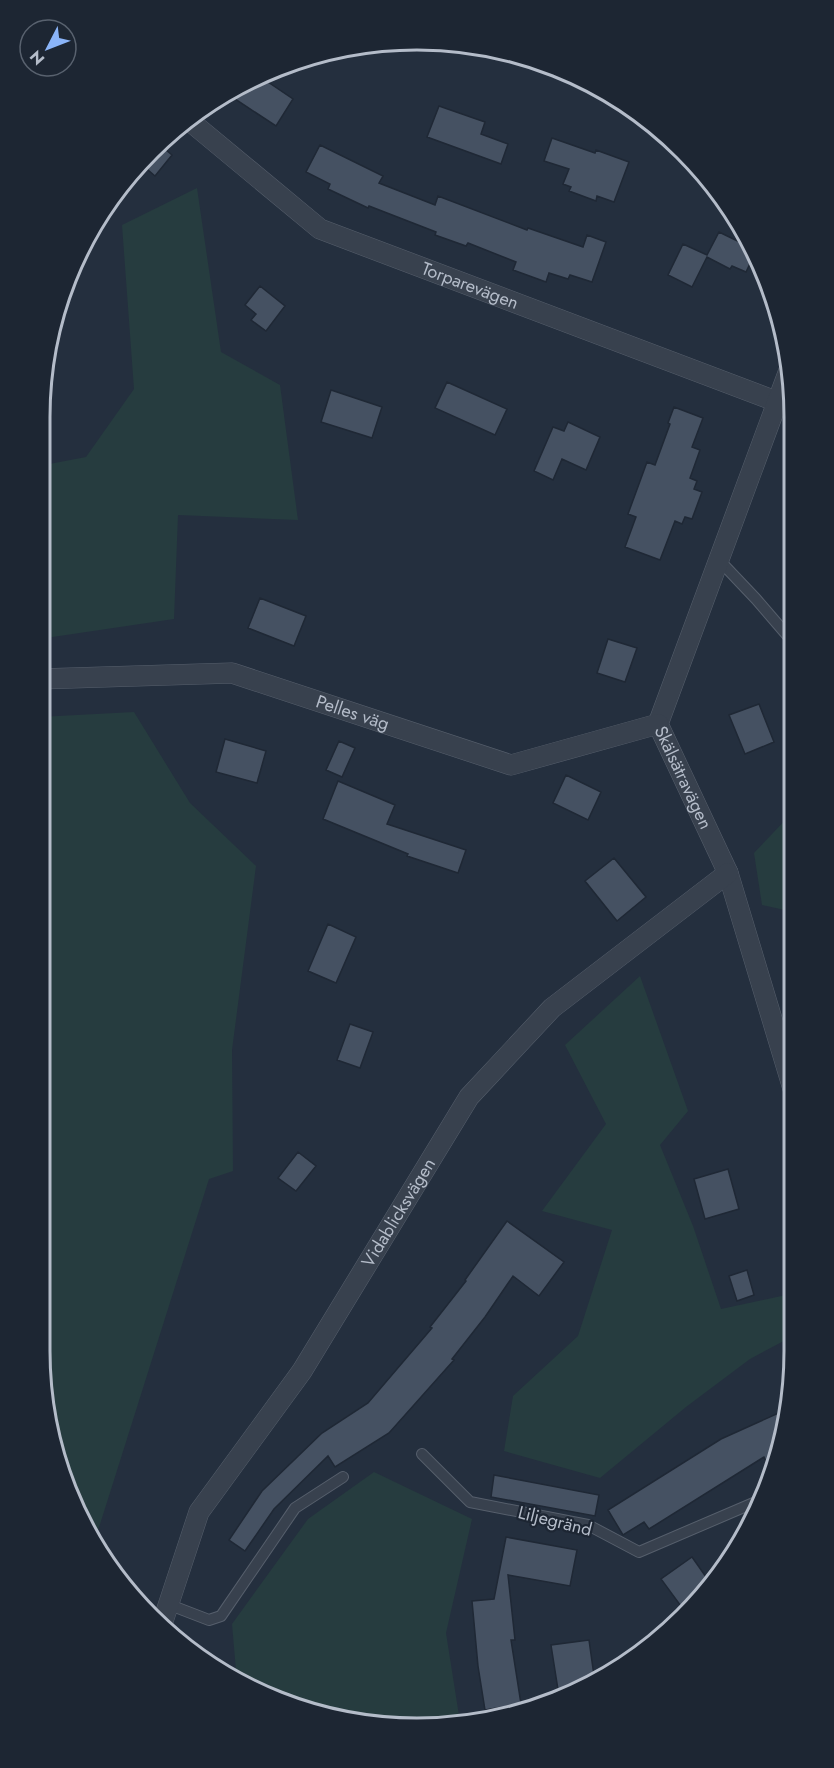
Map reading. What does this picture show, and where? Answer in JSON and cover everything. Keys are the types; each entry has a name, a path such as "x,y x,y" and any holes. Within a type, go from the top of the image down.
{"street":[{"name":"Torparevägen","path":"194,124 320,229 778,402"},
{"name":"Skälsätravägen","path":"783,387 658,724 728,873 784,1059"},
{"name":"Pelles väg","path":"50,679 232,673 512,765 658,724"},
{"name":"Vidablicksvägen","path":"165,1618 199,1512 302,1371 469,1097 552,1008 728,873"}],"lane":[{"path":"719,560 784,632"},
{"name":"Liljegränd","path":"422,1454 470,1502 588,1525 639,1552 752,1504"},
{"path":"170,1605 209,1620 221,1616 295,1508 344,1477"}],"green space":[{"path":"197,188 221,352 280,385 298,520 178,515 174,619 50,637 50,464 86,457 134,389 122,225"},
{"path":"134,712 190,803 256,866 232,1050 233,1171 209,1179 97,1532 77,1492 62,1446 50,1375 50,716"},
{"path":"784,821 784,910 762,905 754,853"},
{"path":"640,976 688,1111 660,1145 693,1226 721,1309 784,1295 784,1341 750,1359 686,1407 600,1478 504,1451 513,1396 578,1336 612,1230 542,1211 606,1124 565,1045"},
{"path":"374,1472 472,1519 446,1633 459,1716 393,1718 345,1711 276,1691 236,1671 232,1624 308,1519"}],"building":[{"path":"267,81 293,99 276,126 235,99"},
{"path":"439,106 485,122 481,134 508,144 501,164 427,137"},
{"path":"552,138 629,162 614,202 597,196 596,201 569,191 571,187 563,184 569,169 544,161"},
{"path":"320,145 383,176 379,183 435,205 438,196 527,230 528,228 583,247 587,235 606,242 592,282 570,275 568,279 549,273 546,282 513,270 516,262 468,243 466,246 435,235 436,232 369,206 368,208 328,189 330,184 306,172"},
{"path":"165,149 172,155 155,176 147,169"},
{"path":"719,232 740,242 751,262 746,272 732,266 730,269 707,257 692,287 668,275 683,244 707,255"},
{"path":"260,286 285,306 266,331 251,320 256,314 245,305"},
{"path":"447,382 507,409 495,435 435,408"},
{"path":"331,390 382,407 372,438 321,422"},
{"path":"674,407 703,418 692,447 700,450 690,478 697,481 694,489 702,492 692,519 685,517 682,524 675,521 660,560 625,547 636,517 628,514 647,462 655,465"},
{"path":"568,422 600,437 586,470 562,459 553,480 534,471 553,427 564,431"},
{"path":"260,598 306,616 294,646 248,628"},
{"path":"608,639 637,648 625,682 597,673"},
{"path":"759,704 774,742 745,754 729,715"},
{"path":"225,739 266,751 257,783 216,772"},
{"path":"339,741 355,748 342,777 326,770"},
{"path":"566,775 601,792 588,820 553,803"},
{"path":"338,781 395,805 387,824 466,850 458,873 407,856 408,854 323,819"},
{"path":"614,858 646,897 617,921 585,881"},
{"path":"328,924 356,937 336,983 308,971"},
{"path":"350,1024 373,1032 360,1068 337,1060"},
{"path":"298,1152 316,1166 296,1191 278,1178"},
{"path":"728,1169 739,1209 705,1219 694,1179"},
{"path":"507,1221 564,1262 539,1296 513,1276 452,1359 454,1360 389,1433 335,1467 328,1456 274,1509 245,1551 229,1540 262,1491 322,1433 368,1403 432,1328 430,1327 466,1281"},
{"path":"747,1270 754,1295 737,1301 729,1276"},
{"path":"779,1413 767,1463 764,1457 649,1529 644,1522 623,1535 608,1510 721,1439"},
{"path":"494,1475 599,1495 595,1516 491,1497"},
{"path":"506,1537 577,1550 570,1586 508,1575 515,1640 511,1640 521,1703 485,1710 472,1601 494,1599"},
{"path":"692,1557 707,1578 681,1606 661,1579"},
{"path":"589,1640 594,1673 558,1691 551,1645"}]}
